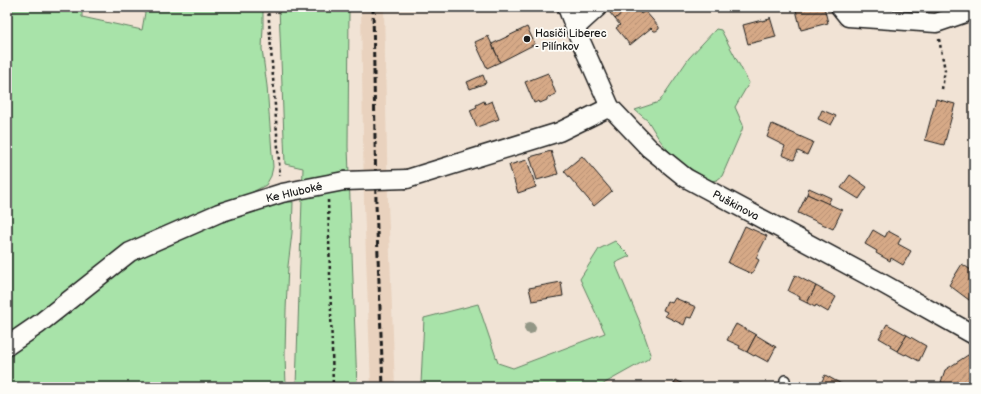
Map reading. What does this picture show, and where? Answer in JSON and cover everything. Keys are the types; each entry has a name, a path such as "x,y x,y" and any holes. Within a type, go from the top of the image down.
{"street":[{"name":"Puškinova","path":"567,7 610,107 649,148 686,178 878,281 974,335"},
{"path":"575,28 598,7"},
{"path":"840,7 848,17 936,23 974,10"},
{"name":"Ke Hluboké","path":"7,346 39,324 130,252 219,213 282,193 336,182 407,179 559,132 610,107"}],"path":[{"path":"268,7 282,193"},
{"path":"936,23 945,70 942,89"},
{"path":"333,387 336,182"}],"shaded area":[{"path":"361,7 384,7 388,203 395,387 371,387 364,203"}],"green space":[{"path":"7,7 82,7 82,17 142,30 146,7 263,7 262,49 267,86 273,167 271,176 266,185 233,202 148,236 106,259 30,323 7,339"},
{"path":"279,7 349,7 348,147 357,387 296,387 303,168 285,164"},
{"path":"716,29 721,30 749,83 735,107 743,125 742,130 722,176 717,180 711,181 675,159 659,139 648,121 635,110 659,102 689,58"},
{"path":"293,202 286,310 286,387 7,387 7,357 19,346 135,257 184,234 264,206"},
{"path":"615,241 630,256 615,263 639,320 651,354 648,359 600,387 411,387 421,384 424,318 478,304 498,363 513,368 605,333 580,279 599,249"}],"building":[{"path":"605,7 629,7 615,19"},
{"path":"629,7 635,7 641,14 645,11 659,27 656,31 651,28 630,45 616,28 620,25 615,19"},
{"path":"808,7 824,7 828,23 801,30 796,10"},
{"path":"770,17 776,37 748,44 743,25 770,19"},
{"path":"527,27 535,44 500,62 492,44"},
{"path":"488,36 500,62 487,68 475,42"},
{"path":"548,73 556,94 540,103 539,101 534,103 525,82"},
{"path":"483,75 486,83 470,89 467,82"},
{"path":"936,99 955,104 944,145 925,140"},
{"path":"484,101 485,104 492,101 499,119 477,127 470,110 477,107 476,105"},
{"path":"822,110 836,116 831,125 818,119"},
{"path":"772,124 813,142 807,155 798,151 794,160 782,155 785,146 767,137"},
{"path":"551,151 558,174 537,180 530,157"},
{"path":"582,156 612,191 594,206 564,171"},
{"path":"527,160 536,187 518,193 509,165"},
{"path":"850,175 867,187 859,199 841,188"},
{"path":"809,188 831,198 828,204 807,194"},
{"path":"807,194 842,210 833,229 798,213"},
{"path":"745,226 767,236 756,258 759,260 752,274 728,263"},
{"path":"873,230 885,237 888,231 901,238 898,244 911,251 903,265 891,258 890,261 876,253 877,251 865,244"},
{"path":"962,264 974,272 974,302 949,285"},
{"path":"795,275 816,286 807,303 799,299 800,297 788,291"},
{"path":"561,282 563,296 532,301 529,288"},
{"path":"816,286 836,297 828,312 816,305 815,307 807,303"},
{"path":"675,298 696,307 691,318 687,317 684,325 665,316 667,312 663,310 667,301 672,303"},
{"path":"736,324 756,335 747,352 739,348 740,346 727,340"},
{"path":"887,324 907,335 897,351 890,347 891,345 879,338"},
{"path":"756,335 776,347 768,362 747,352"},
{"path":"907,335 926,346 919,361 897,351"},
{"path":"968,355 974,358 974,387 943,387 945,384 941,382 945,370"},
{"path":"825,375 845,386 845,387 819,387"},
{"path":"676,380 688,387 672,387"}],"railway":[{"path":"373,7 376,203 383,387"}],"place":[{"name":"Hasiči Liberec - Pilínkov","path":"527,39"}]}
